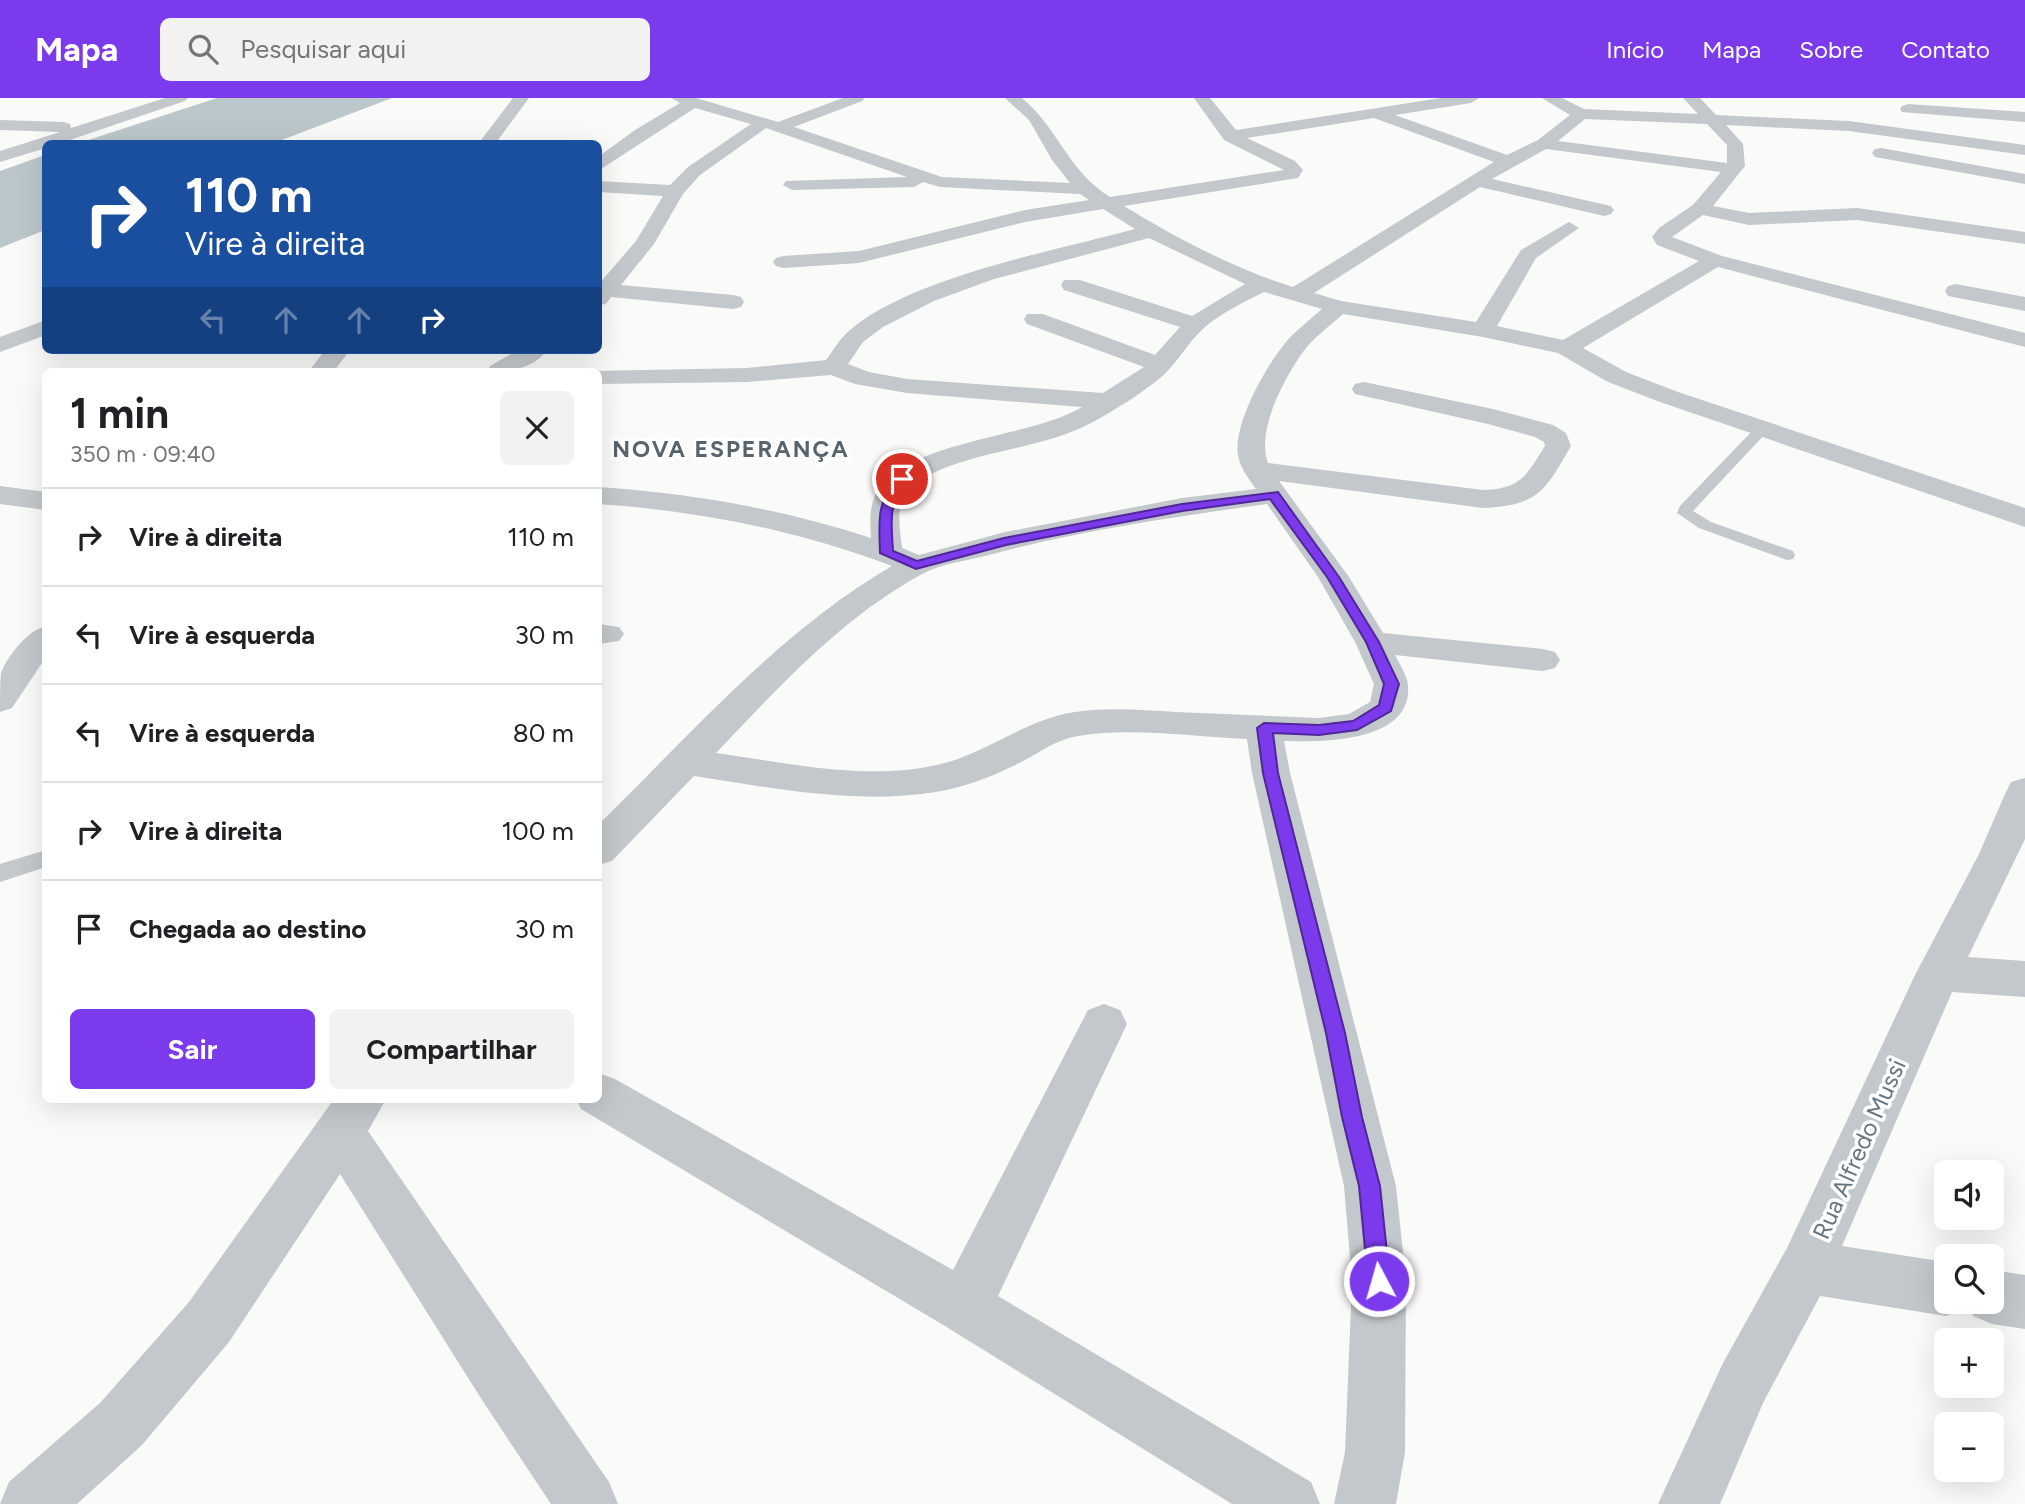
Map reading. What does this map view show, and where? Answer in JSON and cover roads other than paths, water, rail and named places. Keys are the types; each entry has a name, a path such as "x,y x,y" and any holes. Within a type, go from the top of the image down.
{"street":[{"path":"54,140 180,98"},
{"path":"489,140 521,98"},
{"path":"602,295 644,244 675,191 694,172 771,125 858,98"},
{"path":"1013,98 1035,117 1061,160 1084,189 1152,231 1262,284 1338,307 1483,330 1566,348 1617,377 1761,430 2025,518"},
{"path":"783,262 859,257 1025,216 1292,174 1294,170 1289,164 1230,135 1202,98"},
{"path":"1230,135 1471,98"},
{"path":"1550,98 1581,114 1716,110 2025,150"},
{"path":"1990,98 1999,114"},
{"path":"1692,99 1716,110 1735,144 1738,157 1735,169 1700,209 1674,224 1662,237 1671,245 1715,260 2025,340"},
{"path":"602,163 686,100 771,125 940,182"},
{"path":"1899,107 2025,117"},
{"path":"1377,113 1508,161"},
{"path":"1294,295 1508,161 1544,144 1581,114"},
{"path":"0,125 92,128"},
{"path":"0,157 42,144"},
{"path":"1544,144 1735,169"},
{"path":"1875,152 2025,180"},
{"path":"1478,181 1605,210"},
{"path":"792,185 940,182 1084,189"},
{"path":"602,186 675,191"},
{"path":"1700,209 1749,219 1857,214 2025,238"},
{"path":"1483,330 1528,254 1569,228"},
{"path":"834,367 855,337 876,322 926,296 976,278 1152,231"},
{"path":"1566,348 1715,260"},
{"path":"887,553 884,515 890,494 902,479 956,454 1056,428 1080,419 1161,365 1195,324 1220,306 1262,284"},
{"path":"1072,285 1195,324"},
{"path":"1956,291 2025,304"},
{"path":"602,295 733,302"},
{"path":"687,762 817,781 880,785 938,778 996,759 1038,736 1074,724 1116,721 1319,730 1357,725 1386,708 1391,684 1373,642 1333,577 1265,482 1251,454 1255,427 1265,393 1295,346 1338,307"},
{"path":"1035,318 1161,365"},
{"path":"0,345 42,329"},
{"path":"323,368 335,354"},
{"path":"504,368 528,354"},
{"path":"602,377 747,375 834,367 863,379 907,386 1110,401"},
{"path":"602,846 802,644 861,597 916,565 1004,541 1182,508 1265,482 1503,499 1524,494 1533,485 1558,446 1557,439 1534,428 1364,388"},
{"path":"0,495 42,500"},
{"path":"602,495 669,500 738,513 811,530 887,553 916,565"},
{"path":"0,700 42,641"},
{"path":"1373,642 1543,660"},
{"path":"1264,728 1274,786 1370,1186 1379,1281 1375,1452 1365,1504"},
{"name":"Rua Alfredo Mussi","path":"1689,1504 1743,1383 1806,1267 1938,973 2011,857 2025,792"},
{"path":"1938,973 2025,979"},
{"path":"964,1307 1104,1024"},
{"path":"602,1096 964,1307 1289,1504"},
{"path":"31,1504 121,1424 209,1322 351,1115 502,1380 587,1504"},
{"path":"1806,1267 1934,1287"},
{"path":"2004,1299 2025,1302"}],"lane":[{"path":"1761,430 1685,513 1705,525 1787,555"},
{"path":"0,873 42,859"}],"district":[{"name":"NOVA ESPERANÇA","path":"731,449"}]}
